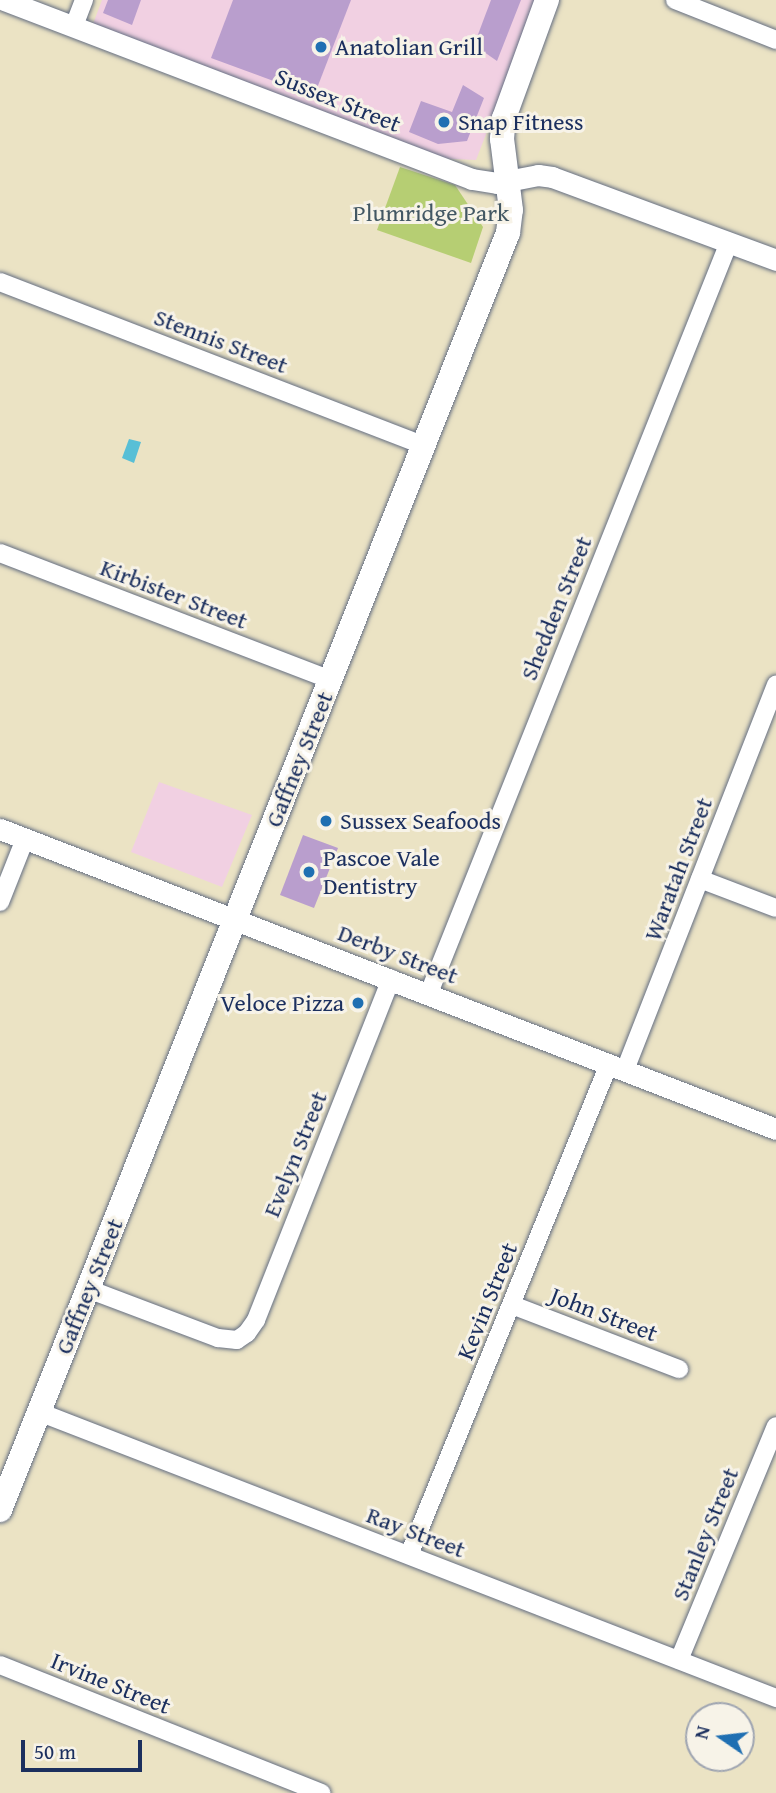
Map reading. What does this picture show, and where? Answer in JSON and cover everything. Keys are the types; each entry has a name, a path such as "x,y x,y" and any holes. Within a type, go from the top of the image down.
{"main road":[{"name":"Gaffney Street","path":"0,1510 510,229 508,181 502,139 504,118 547,0"}],"street":[{"name":"Sussex Street","path":"4,0 466,177 480,181 508,181 538,175 552,177 776,260"},
{"path":"74,26 85,0"},
{"path":"675,0 776,40"},
{"name":"Shedden Street","path":"429,993 730,242"},
{"name":"Stennis Street","path":"0,282 425,446"},
{"name":"Kirbister Street","path":"0,553 331,680"},
{"name":"Waratah Street","path":"617,1067 700,879 775,691"},
{"name":"Derby Street","path":"0,829 776,1129"},
{"path":"0,902 25,839"},
{"path":"700,879 776,908"},
{"name":"Evelyn Street","path":"88,1289 218,1338 237,1340 247,1334 256,1320 391,979"},
{"name":"Kevin Street","path":"409,1555 512,1305 617,1067"},
{"name":"John Street","path":"512,1305 679,1369"},
{"name":"Ray Street","path":"39,1412 776,1698"},
{"name":"Stanley Street","path":"679,1660 776,1426"},
{"name":"Irvine Street","path":"0,1665 321,1793"}],"shaded area":[{"path":"102,0 538,0 476,160 433,158 93,24"},
{"path":"159,782 252,815 222,887 131,852"}],"green space":[{"name":"Plumridge Park","path":"400,167 455,185 483,227 471,263 377,230"}],"water":[{"path":"129,439 141,442 134,463 122,458"}],"building":[{"path":"108,0 141,0 132,25 103,13"},
{"path":"233,0 351,0 314,96 211,58"},
{"path":"491,0 521,0 497,61 474,45"},
{"name":"Snap Fitness","path":"463,85 484,98 467,141 438,144 409,132 421,101 452,112"},
{"name":"Pascoe Vale Dentistry","path":"303,835 338,848 314,908 280,895"}],"place":[{"name":"Anatolian Grill","path":"321,47"},
{"name":"Snap Fitness","path":"444,122"},
{"name":"Sussex Seafoods","path":"326,821"},
{"name":"Pascoe Vale Dentistry","path":"309,872"},
{"name":"Veloce Pizza","path":"358,1003"}]}
